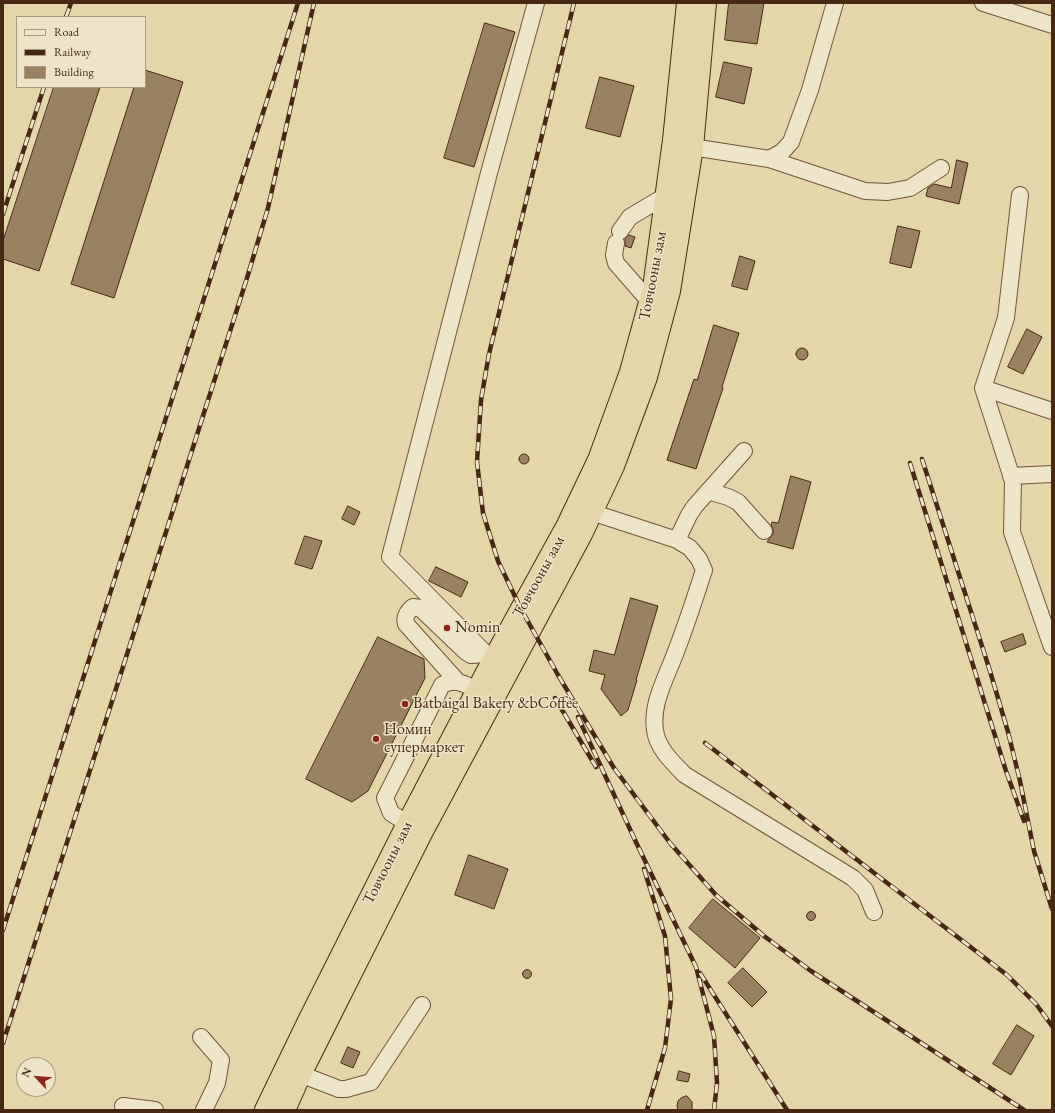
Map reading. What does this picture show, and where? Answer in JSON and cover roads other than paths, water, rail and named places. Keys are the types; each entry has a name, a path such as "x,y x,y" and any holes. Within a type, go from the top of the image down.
{"highway":[{"name":"Товчооны зам","path":"266,1110 408,824 478,690 490,657 568,525 599,460 631,372 654,288 674,140 688,3"},
{"name":"Товчооны зам","path":"284,1110 300,1074 422,831 591,512 613,466 648,370 669,291 692,147 705,3"}],"lane":[{"path":"490,657 390,557 489,173 536,3"},
{"path":"769,159 782,152 791,142 810,90 835,3"},
{"path":"983,3 1052,25"},
{"path":"692,147 769,159 865,191 888,192 910,188 941,168"},
{"path":"650,302 616,263 614,255 618,237 630,217 667,195"},
{"path":"1020,195 1006,318 983,388 1013,481 1012,532 1052,647"},
{"path":"983,388 1052,411"},
{"path":"678,540 689,515 708,491 744,451"},
{"path":"1011,476 1052,474"},
{"path":"708,491 728,497 738,502 764,531"},
{"path":"591,512 678,540 690,548 699,559 704,570 675,655 659,694 655,718 655,731 662,748 669,759 685,775 853,878 865,890 874,912"},
{"path":"458,682 406,624 405,619 413,607 420,608 471,655 490,657"},
{"path":"408,824 391,813 384,798 442,685 449,681 458,682 478,690"},
{"path":"300,1074 338,1089 346,1089 371,1082 422,1005"},
{"path":"201,1037 221,1060 217,1083 204,1110"},
{"path":"123,1106 155,1110"}],"railway":[{"path":"66,16 71,3"},
{"path":"3,930 298,3"},
{"path":"3,1043 268,208 314,3"},
{"path":"574,3 489,354 481,400 477,462 483,513 498,561 521,609 558,675 614,768 670,843 716,895 764,936 811,971 1024,1110"},
{"path":"3,214 44,88"},
{"path":"922,459 1008,732 1020,781 1034,851 1052,909"},
{"path":"910,463 1006,771 1024,821"},
{"path":"555,698 596,767"},
{"path":"578,717 696,967 714,1036 717,1083 714,1110"},
{"path":"705,743 1007,975 1036,1004 1052,1026"},
{"path":"644,869 665,936 671,999 665,1048 647,1110"},
{"path":"700,973 787,1110"}],"place":[{"name":"Nomin","path":"447,628"},
{"name":"Batbaigal Bakery &bCoffee","path":"405,704"},
{"name":"Номин супермаркет","path":"376,739"}]}
